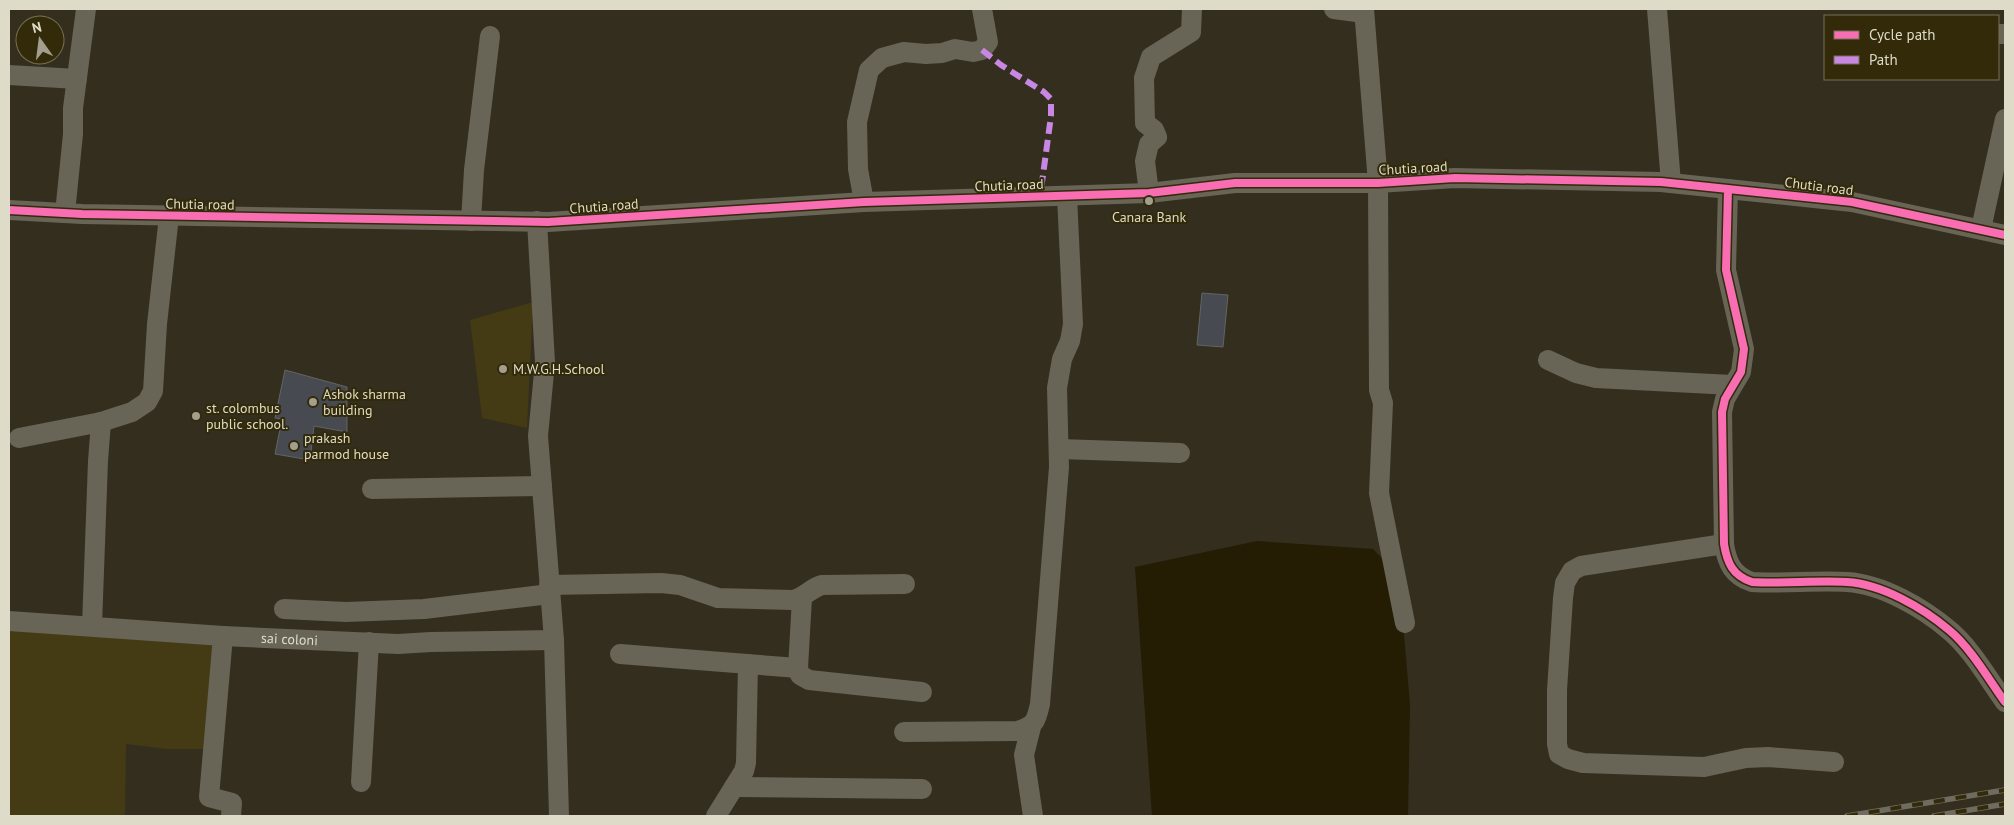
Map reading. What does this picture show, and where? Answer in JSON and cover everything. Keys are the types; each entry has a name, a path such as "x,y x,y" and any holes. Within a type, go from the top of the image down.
{"street":[{"path":"65,213 77,79 86,9"},
{"path":"864,202 858,169 857,122 869,70 882,58 904,52 926,54 942,53 955,49 973,52 982,50 988,42 982,9"},
{"path":"1149,193 1145,161 1148,144 1158,137 1154,130 1145,123 1144,78 1151,57 1192,32 1192,9"},
{"path":"1334,9 1364,11 1378,183 1379,390 1383,403 1379,493 1405,623"},
{"path":"1657,9 1671,183"},
{"path":"471,220 474,170 490,36"},
{"path":"9,75 77,79"},
{"path":"1981,229 2005,119"},
{"name":"Chutia road","path":"9,210 169,216 537,222 864,202 1149,193 1235,183 1378,183 1455,178 1671,183 1852,202 2005,235"},
{"path":"1728,189 1726,270 1744,349 1741,372 1725,399 1722,412 1724,544 1728,564 1743,579 1761,582 1848,582 1873,587 1896,596 1950,630 1969,652 2005,702"},
{"path":"1033,816 1024,755 1031,726 1037,719 1040,704 1059,466 1057,388 1062,359 1070,341 1073,324 1067,196"},
{"path":"19,438 101,422 132,412 147,402 153,390 157,324 169,216"},
{"path":"537,222 545,362 538,436 554,640 559,816"},
{"path":"1548,360 1576,373 1596,378 1732,385"},
{"path":"92,626 101,422"},
{"path":"1059,449 1180,453"},
{"path":"372,489 542,486"},
{"path":"1724,544 1581,566 1572,571 1565,583 1559,646 1557,690 1557,744 1559,754 1568,759 1583,763 1682,767 1704,767 1746,758 1768,757 1834,762"},
{"path":"284,609 346,612 424,609 550,590 661,583 680,585 718,598 793,600 802,598 814,587 822,584 905,584"},
{"path":"802,598 798,668 800,675 809,680 922,692"},
{"name":"sai coloni","path":"9,620 223,636 398,644 554,640"},
{"path":"223,636 209,797 232,803 231,816"},
{"path":"361,782 369,642"},
{"path":"620,654 798,668"},
{"path":"716,816 744,771 747,756 748,664"},
{"path":"904,732 1018,731 1031,726"},
{"path":"734,787 922,789"}],"shaded area":[{"name":"M.W.G.H.School","path":"533,302 527,428 482,418 470,320"},
{"path":"1257,541 1373,549 1399,576 1410,705 1408,816 1152,816 1135,567"},
{"path":"9,628 213,638 207,749 167,749 126,744 125,816 9,816"}],"building":[{"path":"1202,293 1228,295 1223,347 1197,345"},
{"name":"Ashok sharma building","path":"285,370 347,387 347,432 314,426 310,460 275,454 282,419 275,418"}],"railway":[{"path":"1847,816 2005,790"},
{"path":"1934,816 2005,804"}],"marked path":[{"path":"982,50 1001,65 1044,92 1051,99 1051,116 1040,197"}],"cycle path":[{"path":"9,210 82,214 548,222 864,202 1149,193 1235,183 1378,183 1455,178 1661,182 1852,202 2005,235"},
{"path":"1728,189 1726,270 1744,349 1741,372 1725,399 1722,412 1724,544 1729,563 1740,576 1752,582 1847,582 1874,587 1901,598 1939,622 1957,637 2005,702"}],"place":[{"name":"Canara Bank","path":"1149,201"},
{"name":"M.W.G.H.School","path":"503,369"},
{"name":"Ashok sharma building","path":"313,402"},
{"name":"st. colombus public school.","path":"196,416"},
{"name":"prakash parmod house","path":"294,446"}]}
